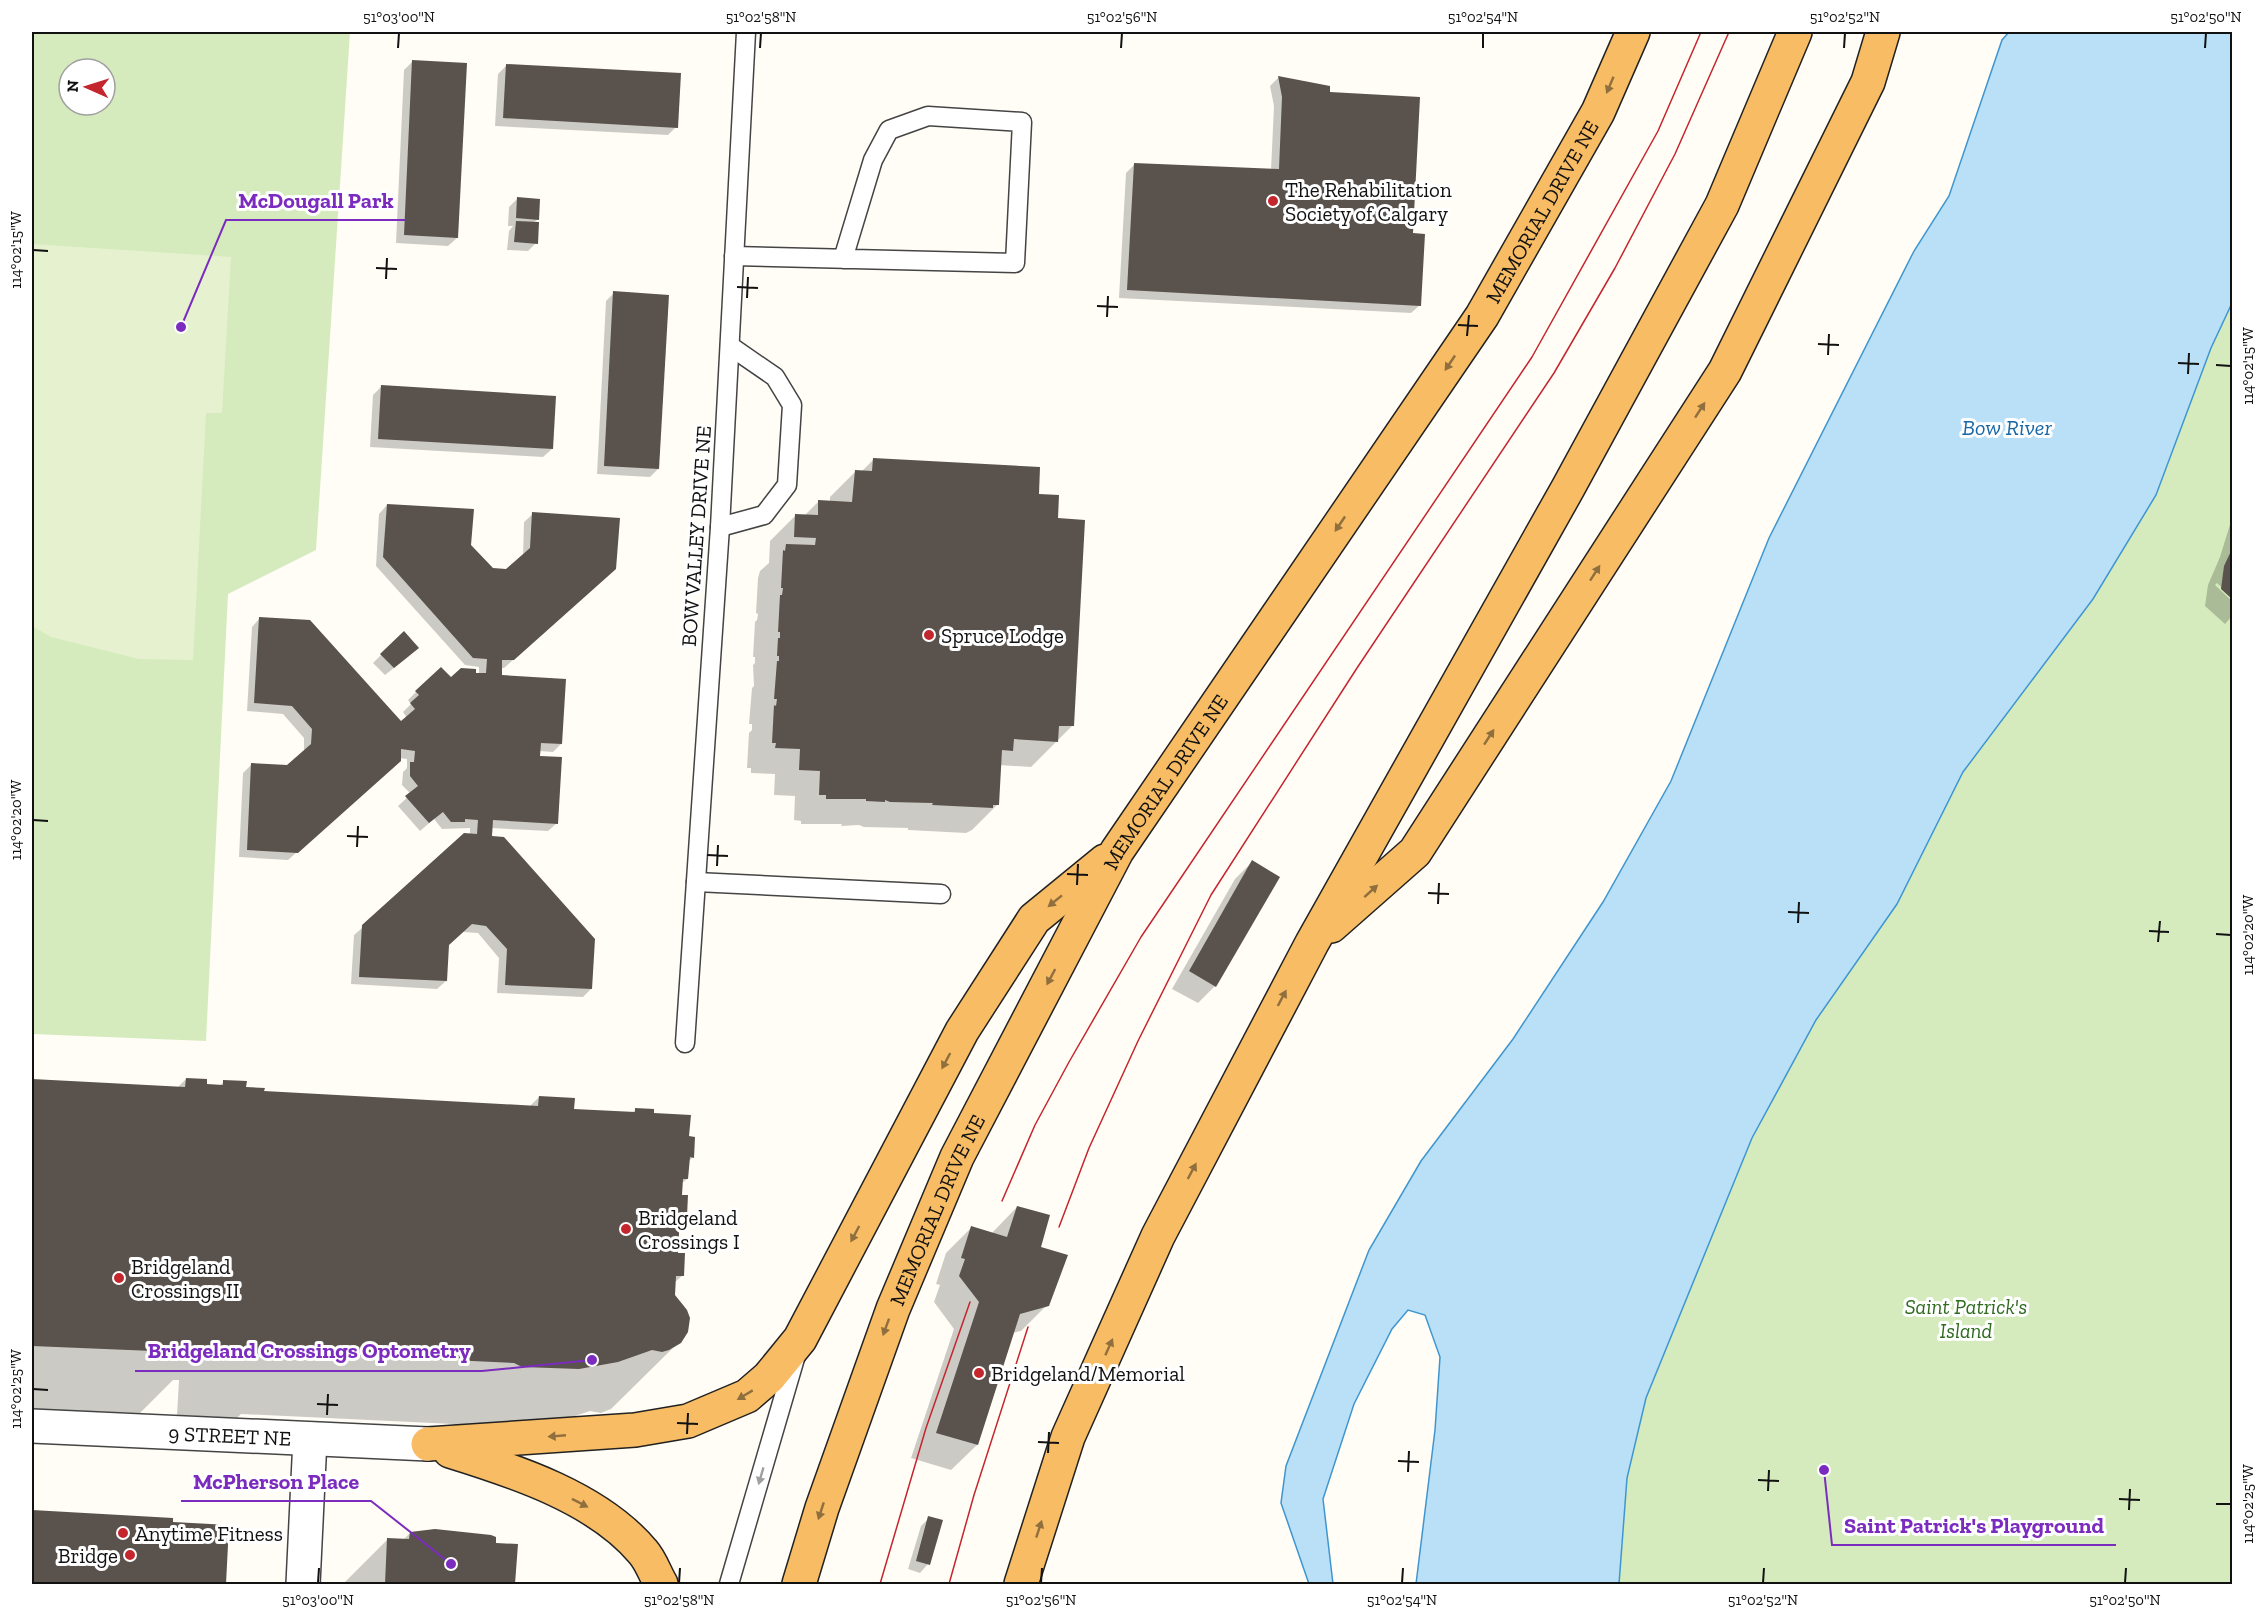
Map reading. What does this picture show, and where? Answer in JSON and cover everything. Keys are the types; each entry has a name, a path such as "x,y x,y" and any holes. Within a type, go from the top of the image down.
{"highway":[{"name":"MEMORIAL DRIVE NE","path":"799,1584 822,1508 889,1320 957,1157 1117,851 1482,316 1598,112 1633,32"},
{"path":"1021,1584 1068,1437 1158,1236 1312,944 1568,488 1722,205 1795,32"},
{"path":"1312,944 1415,852 1725,371 1868,82 1883,32"},
{"path":"428,1444 635,1430 688,1421 747,1396 769,1377 800,1339 962,1031 1034,919 1117,851"},
{"path":"428,1444 516,1472 601,1514 644,1553 661,1584"}],"street":[{"name":"9 STREET NE","path":"32,1426 428,1444"},
{"path":"303,1584 310,1439"}],"lane":[{"name":"BOW VALLEY DRIVE NE","path":"685,1044 720,527 746,32"},
{"path":"734,256 843,259 1015,263 1022,122 928,116 889,130 873,160 843,259"},
{"path":"720,527 764,515 787,486 792,405 775,377 729,346"},
{"path":"696,882 941,894"},
{"path":"729,1584 800,1339"}],"green space":[{"path":"32,32 350,32 316,550 228,594 206,1041 32,1034"},
{"path":"32,244 231,257 222,413 206,413 193,660 139,659 51,637 32,626"},
{"name":"Saint Patrick's Island","path":"2232,303 2232,1584 1619,1584 1627,1478 1646,1398 1752,1138 1816,1020 1897,904 1963,772 2093,599 2156,495 2211,348"}],"water":[{"name":"Bow River","path":"2009,32 2232,32 2232,303 2211,348 2156,495 2093,599 1963,772 1897,904 1816,1020 1752,1138 1646,1398 1627,1478 1619,1584 1416,1584 1435,1430 1440,1357 1425,1315 1408,1310 1392,1329 1354,1404 1323,1499 1333,1584 1309,1584 1281,1503 1286,1466 1369,1250 1421,1161 1513,1039 1603,902 1671,781 1769,538 1914,251 1949,196 2002,40"}],"building":[{"path":"412,60 467,63 458,238 404,235"},
{"path":"506,64 681,73 678,128 503,118"},
{"name":"The Rehabilitation Society of Calgary","path":"1278,76 1330,86 1330,92 1420,97 1413,233 1425,234 1421,306 1127,290 1134,163 1279,169 1282,97"},
{"path":"517,197 540,199 539,220 516,218"},
{"path":"516,221 539,222 538,244 514,242"},
{"path":"613,291 669,295 659,469 604,466"},
{"path":"381,385 556,396 553,449 378,439"},
{"name":"Spruce Lodge","path":"873,458 1040,467 1039,494 1059,495 1058,518 1085,520 1074,726 1059,726 1058,742 1014,739 1013,751 1002,750 999,805 993,805 993,808 885,800 885,802 866,801 866,799 826,799 826,795 819,795 820,771 799,770 800,749 775,748 776,743 772,743 774,705 776,706 777,699 774,699 777,661 779,661 779,656 777,656 778,638 780,638 780,632 778,632 780,595 782,595 783,588 781,588 783,550 785,551 786,544 815,545 816,538 794,537 795,514 818,515 818,500 852,502 855,470 872,471"},
{"path":"387,504 474,509 471,545 493,568 506,569 530,548 532,512 620,518 616,569 514,660 502,660 502,675 566,679 562,744 541,743 540,756 562,757 558,824 493,820 492,836 504,837 595,939 592,989 505,985 507,949 486,926 472,924 449,945 447,981 359,977 362,925 464,833 477,834 478,820 465,819 465,822 451,822 443,812 429,823 405,796 418,786 410,776 410,762 414,762 415,751 401,749 401,761 298,853 247,850 251,763 287,765 311,744 312,729 292,706 254,703 259,617 310,620 401,721 415,709 410,703 419,695 415,691 441,667 451,677 461,668 476,669 476,673 486,673 487,659 473,658 383,557"},
{"path":"2232,549 2232,599 2221,589 2224,566"},
{"path":"404,631 419,648 394,668 380,654"},
{"path":"1252,860 1280,877 1216,987 1189,971"},
{"path":"186,1078 207,1079 207,1084 223,1085 223,1080 247,1081 246,1087 265,1088 264,1091 538,1106 539,1096 575,1098 574,1109 635,1112 635,1108 654,1109 654,1113 691,1115 689,1136 695,1137 694,1158 690,1157 688,1179 683,1179 682,1195 688,1195 687,1216 680,1215 678,1253 685,1253 684,1276 676,1276 675,1295 687,1310 690,1318 688,1332 681,1343 669,1350 662,1352 652,1350 618,1362 579,1369 522,1367 514,1363 300,1353 300,1357 32,1346 32,1079 185,1087"},
{"name":"Bridgeland/Memorial","path":"1017,1206 1050,1215 1041,1247 1068,1255 1049,1306 1020,1314 978,1445 936,1433 979,1302 959,1276 965,1259 961,1258 971,1226 1007,1237"},
{"name":"Bridge","path":"32,1510 173,1518 173,1522 229,1525 226,1584 32,1584"},
{"path":"928,1516 943,1520 930,1565 916,1561"},
{"path":"435,1529 491,1535 496,1537 496,1543 518,1544 515,1584 385,1584 387,1538 409,1539 410,1532"}],"tram line":[{"path":"1002,1201 1035,1125 1141,937 1532,357 1658,131 1701,32"},
{"path":"1059,1227 1089,1148 1138,1041 1211,895 1357,668 1554,373 1615,268 1675,154 1729,32"},
{"path":"880,1584 926,1428 970,1302"},
{"path":"949,1584 974,1495 1028,1327"}],"place":[{"name":"The Rehabilitation Society of Calgary","path":"1273,201"},
{"name":"McDougall Park","path":"181,327"},
{"name":"Spruce Lodge","path":"929,635"},
{"name":"Bridgeland Crossings I","path":"626,1229"},
{"name":"Bridgeland Crossings II","path":"119,1278"},
{"name":"Bridgeland Crossings Optometry","path":"592,1360"},
{"name":"Bridgeland/Memorial","path":"979,1373"},
{"name":"Saint Patrick's Playground","path":"1824,1470"},
{"name":"Anytime Fitness","path":"123,1533"},
{"name":"Bridge","path":"130,1555"},
{"name":"McPherson Place","path":"451,1564"}]}
